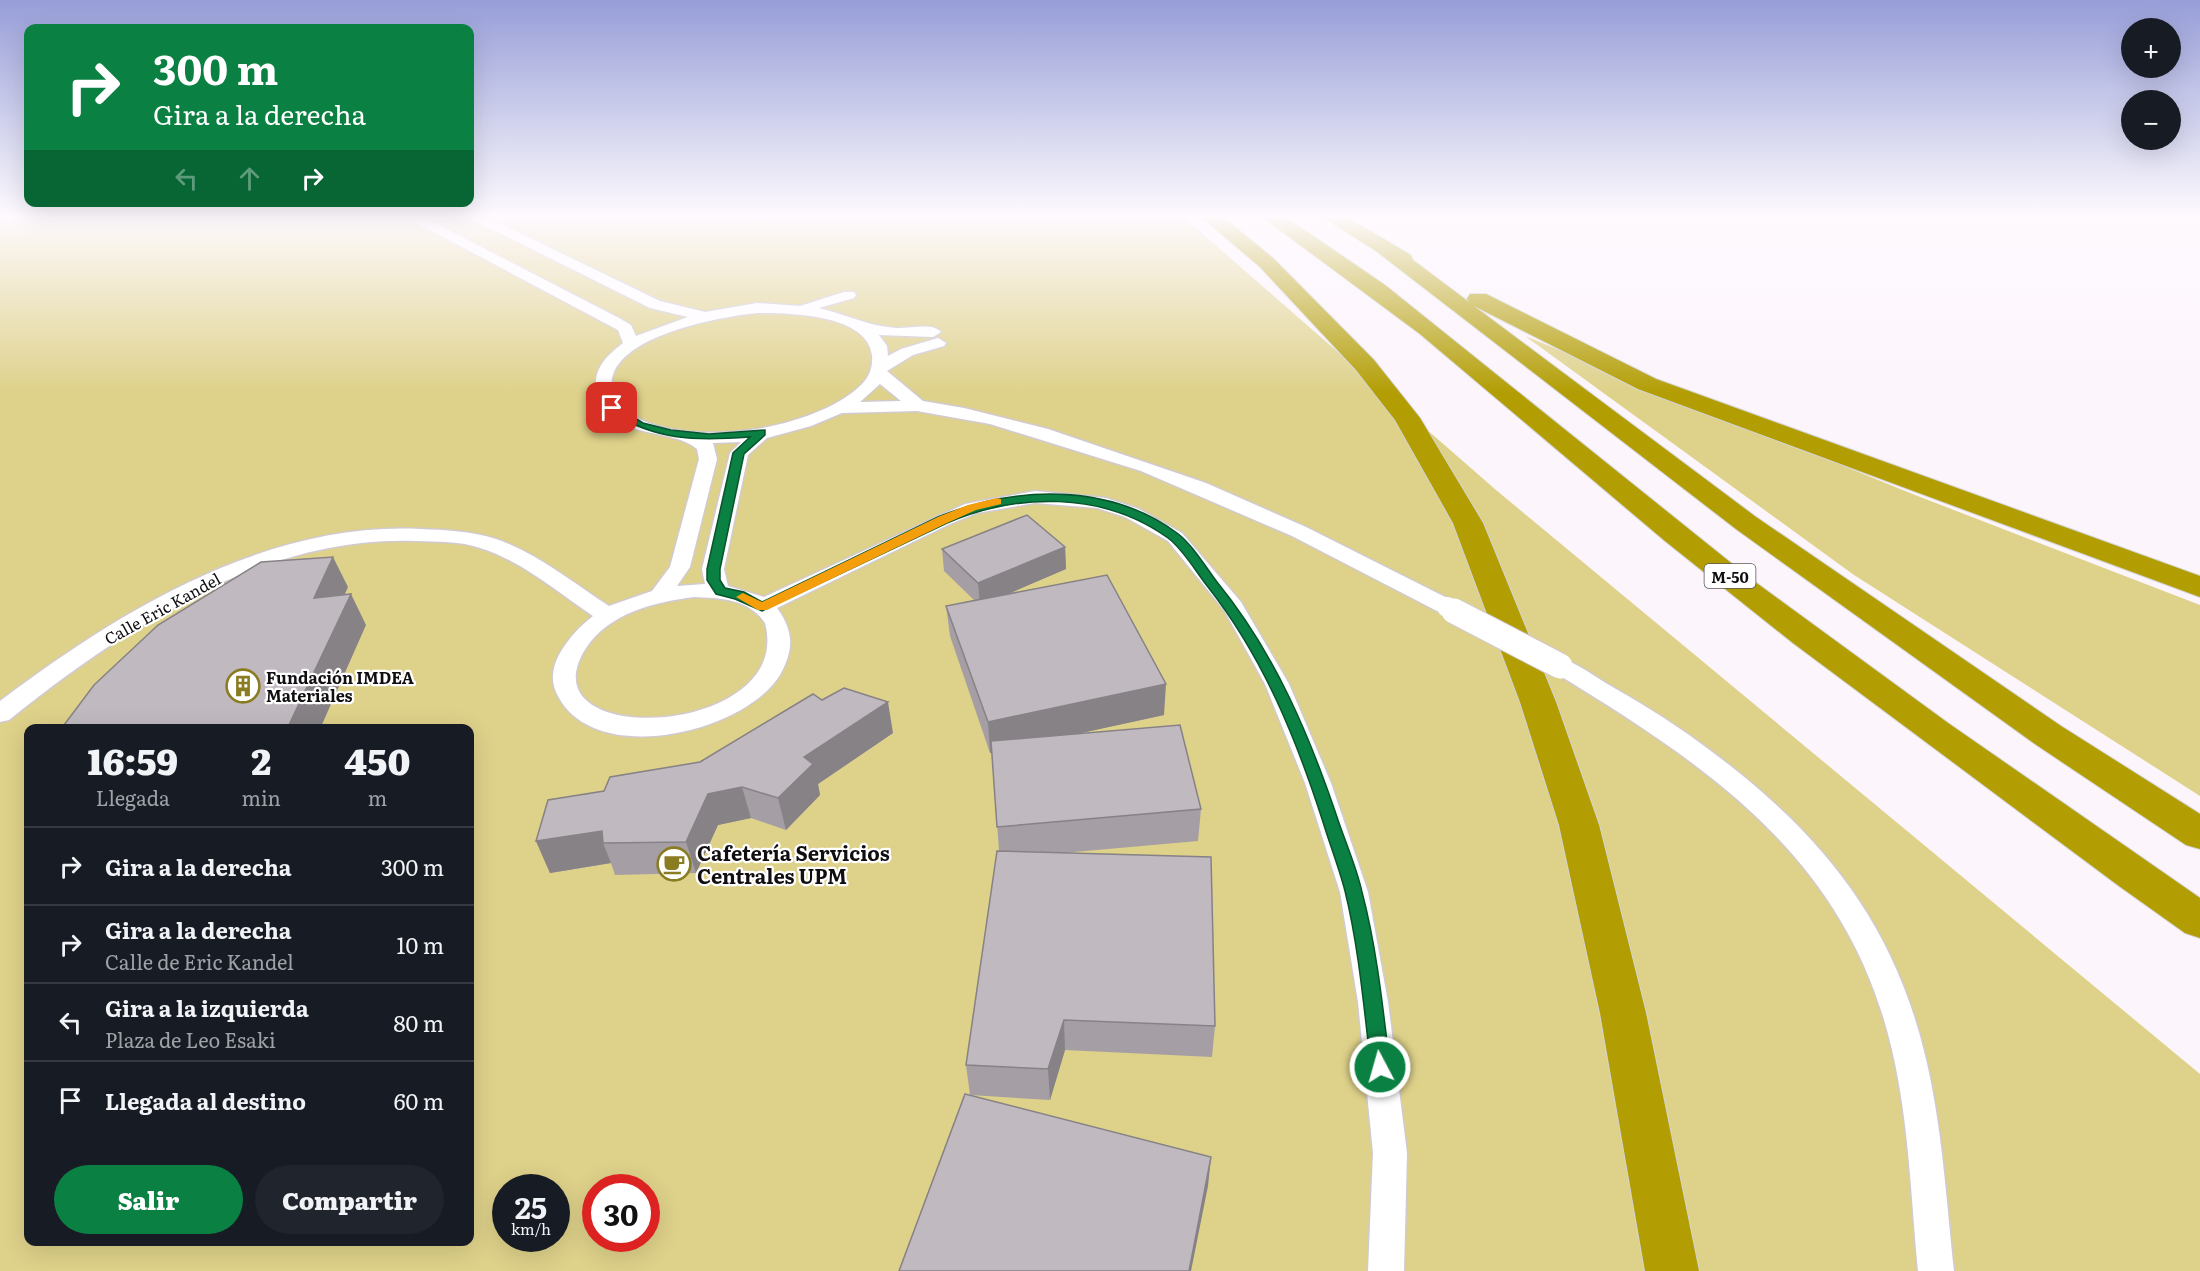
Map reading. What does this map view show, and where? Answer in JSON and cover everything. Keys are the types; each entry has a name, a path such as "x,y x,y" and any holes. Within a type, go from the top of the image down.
{"highway":[{"path":"1279,275 1365,365 1407,417 1468,523 1538,702 1579,825 1623,1013 1672,1271"},
{"name":"M-50","path":"1355,275 1412,316 1677,536 1926,726 2200,921"},
{"path":"1420,275 1746,523 2048,735 2200,834"},
{"path":"1435,275 1647,384 2200,587"}],"street":[{"path":"526,275 625,328 632,345"},
{"path":"595,275 656,305 685,313 709,315"},
{"path":"799,309 849,295"},
{"path":"756,308 799,309 830,315 860,328 935,338 878,370 863,391 839,408 806,422 761,433 693,436 639,425 618,414 608,404 603,388 605,373 614,361 632,345 663,328 709,315 756,308"},
{"path":"860,328 878,346 878,370 918,406"},
{"path":"839,408 918,406 1016,426 1086,446 1176,477 1305,532 1560,666 1650,718 1721,769 1771,811 1815,859 1850,907 1890,990 1907,1048 1918,1108 1936,1271"},
{"path":"721,592 714,580 713,569 734,468 744,445 761,433"},
{"path":"660,595 680,567 708,459 706,447 693,436"},
{"path":"762,607 943,520 972,508 1004,500 1035,497 1099,502 1154,523 1175,537 1233,608 1277,684 1318,783 1354,892 1373,1002 1390,1153 1386,1271"},
{"name":"Calle Eric Kandel","path":"0,714 44,677 186,592 224,574 270,558 352,538 393,533 430,534 492,545 512,555 608,616"},
{"path":"694,590 721,592 739,595 762,607 776,621 782,641 778,659 763,682 742,699 703,718 649,728 620,726 587,714 574,703 566,687 566,666 571,652 585,634 608,616 660,595 694,590"}],"shaded area":[{"path":"0,275 1250,275 1496,490 2200,1074 2200,1271 0,1271"},
{"path":"1525,336 1915,495 2200,605 2200,796 1854,575"}],"building":[{"path":"1027,515 1065,547 978,583 942,549"},
{"name":"Fundación IMDEA Materiales","path":"333,557 314,598 351,594 289,724 65,724 94,685 158,625 261,562"},
{"path":"1107,575 1166,684 988,722 946,606"},
{"path":"844,688 888,702 804,757 813,764 778,798 742,787 708,794 686,842 603,843 602,831 536,841 548,800 604,791 610,777 700,762 813,694 822,700"},
{"path":"1180,725 1201,809 997,827 991,741"},
{"path":"997,851 1211,857 1215,1026 1064,1020 1048,1069 966,1065"},
{"path":"965,1094 1211,1157 1189,1271 899,1271"}],"slow traffic":[{"path":"743,597 762,607 943,520 972,508 997,502"}],"place":[{"name":"Fundación IMDEA Materiales","path":"243,686"},
{"name":"Cafetería Servicios Centrales UPM","path":"674,864"}],"route":[{"path":"612,408 618,414 639,425 670,434 709,437 761,433 744,445 739,453 713,569 714,580 721,592 739,595 762,607 943,520 972,508 1004,500 1035,497 1099,502 1154,523 1175,537 1240,619 1277,684 1318,783 1354,892 1373,1002 1380,1067"}]}
